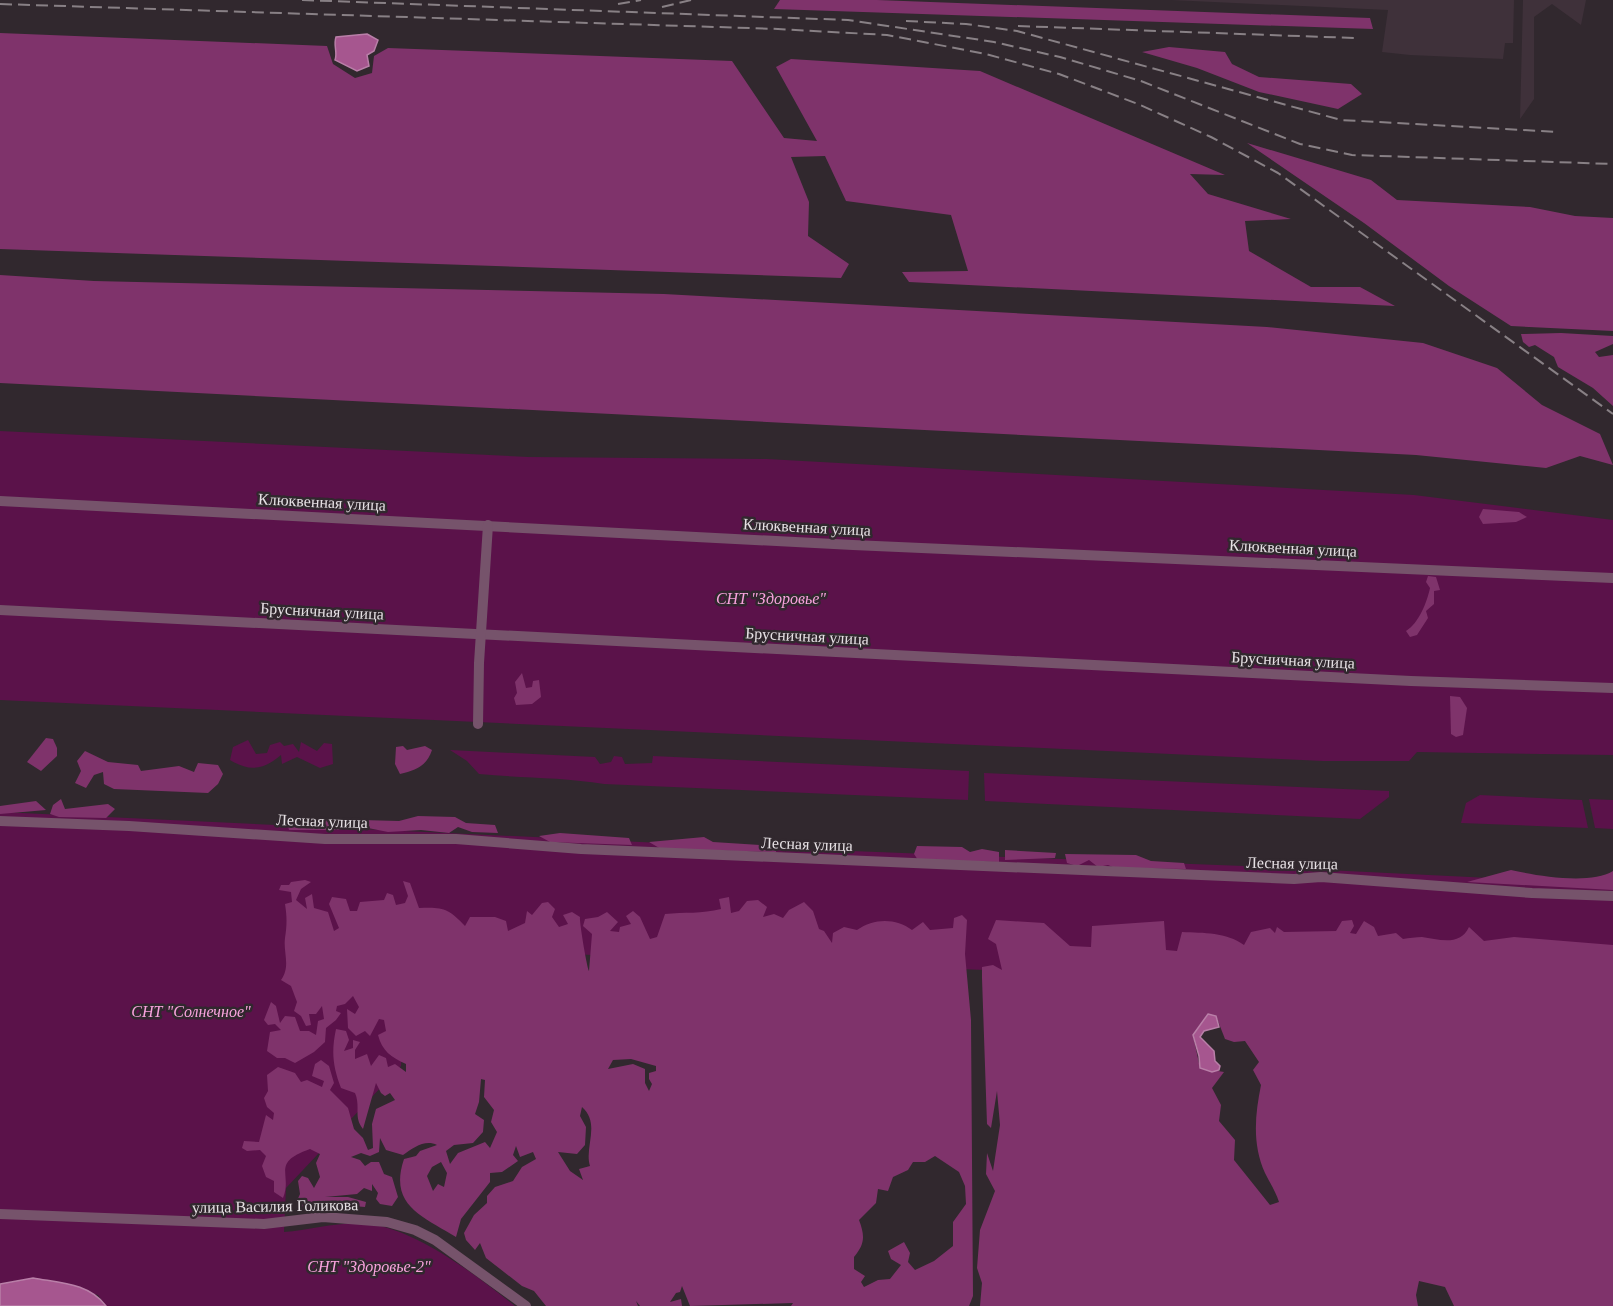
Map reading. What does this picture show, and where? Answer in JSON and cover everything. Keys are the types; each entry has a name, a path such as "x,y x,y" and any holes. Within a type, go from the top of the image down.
{"street":[{"name":"Клюквенная улица","path":"0,501 1613,578"},
{"path":"478,724 479,663 488,525"},
{"name":"Брусничная улица","path":"0,610 1388,680 1613,688"},
{"name":"Лесная улица","path":"0,821 129,826 325,839 456,839 604,850 1294,879 1321,877 1532,893 1613,896"},
{"name":"улица Василия Голикова","path":"0,1215 254,1224 323,1217 387,1222 415,1230 435,1240 526,1306"}],"shaded area":[{"path":"780,0 877,0 1370,18 1373,29 774,9"},
{"path":"1171,0 1514,0 1513,43 1505,43 1503,59 1382,52 1388,10"},
{"path":"1523,0 1586,0 1581,25 1552,4 1534,17 1534,99 1520,119"},
{"path":"0,33 327,46 333,64 355,78 372,73 374,56 388,48 732,61 784,138 817,141 776,67 791,59 980,71 1225,175 1190,174 1208,194 1291,219 1245,221 1249,251 1311,287 1360,287 1395,306 909,282 902,272 968,271 951,215 846,201 825,156 791,157 809,202 808,236 849,264 841,278 0,249"},
{"path":"367,34 378,40 374,51 367,55 369,66 357,71 335,60 336,37"},
{"path":"1169,47 1225,52 1232,64 1259,77 1351,84 1362,94 1338,109 1259,92 1197,68 1142,52"},
{"path":"1247,143 1371,180 1397,200 1530,207 1575,216 1613,218 1613,331 1511,326 1449,286 1364,223"},
{"path":"0,275 94,281 664,294 1267,327 1423,343 1497,368 1542,405 1600,434 1613,465 1580,456 1546,468 1416,455 0,383"},
{"path":"1561,333 1613,336 1613,344 1595,352 1599,357 1613,355 1613,406 1593,388 1558,367 1554,357 1535,345 1529,347 1523,342 1521,334"},
{"path":"1483,509 1519,512 1527,517 1516,522 1483,524 1479,517"},
{"path":"1428,576 1436,577 1440,590 1434,591 1434,604 1426,611 1428,618 1417,635 1410,637 1406,631 1419,618 1429,594 1430,588 1426,582"},
{"path":"522,673 526,688 532,687 533,681 539,680 541,697 532,704 516,705 515,682"},
{"path":"1450,696 1460,697 1467,708 1463,735 1456,737 1451,734"},
{"path":"46,738 53,739 57,748 57,756 41,771 27,762"},
{"path":"403,746 407,750 425,746 432,750 427,760 420,766 400,774 395,764 396,747"},
{"path":"85,751 108,762 138,765 141,771 179,766 194,772 198,763 218,765 223,774 218,784 208,793 114,789 104,784 103,772 94,775 86,788 75,783 81,771 77,761"},
{"path":"61,799 65,809 108,804 115,809 106,818 59,817 50,814 53,805"},
{"path":"36,801 46,810 0,814 0,806"},
{"path":"418,816 455,817 466,823 495,825 498,833 472,832 458,827 449,833 421,830 388,832 358,826 337,830 289,830 286,818 399,821"},
{"path":"560,833 629,838 632,845 550,842 539,836"},
{"path":"704,837 713,842 777,846 776,852 661,849 649,842"},
{"path":"917,846 962,847 970,852 982,849 999,852 999,862 918,860 914,854"},
{"path":"1005,850 1056,853 1055,858 1005,860"},
{"path":"1065,854 1136,855 1151,861 1184,863 1186,869 1115,868 1108,865 1098,867 1089,860 1077,866 1067,863"},
{"path":"1511,870 1564,878 1591,878 1613,871 1613,890 1467,882"},
{"path":"305,880 311,882 301,889 296,900 307,909 305,898 312,894 314,908 328,912 334,931 339,928 329,904 332,897 346,899 350,911 357,911 360,902 384,900 387,893 393,895 396,905 405,903 408,896 403,881 410,883 419,908 445,910 465,926 470,917 495,917 506,921 508,931 525,923 527,911 532,915 542,903 548,902 555,909 552,917 559,927 568,924 563,915 572,912 580,917 589,971 592,934 583,926 585,919 598,917 607,912 618,922 610,931 619,932 620,927 631,924 626,916 633,911 640,917 650,939 657,937 665,914 714,911 721,909 719,899 729,897 731,913 739,911 747,901 758,900 767,907 763,917 774,914 783,918 789,910 804,902 813,911 819,929 824,931 832,943 833,933 844,927 857,930 871,923 885,921 899,923 912,930 923,922 930,930 953,928 954,918 962,915 967,920 965,954 971,1020 973,1296 969,1306 791,1306 793,1303 690,1306 682,1286 680,1292 676,1293 670,1302 681,1299 682,1306 640,1306 636,1301 638,1306 546,1306 534,1291 522,1286 486,1258 480,1243 475,1250 466,1240 464,1233 474,1215 487,1203 487,1196 495,1187 513,1181 522,1167 536,1159 533,1152 520,1157 516,1146 513,1155 518,1161 502,1172 490,1173 490,1182 461,1219 456,1237 412,1208 401,1188 400,1175 404,1159 416,1156 420,1151 437,1145 433,1143 419,1145 403,1155 386,1150 380,1138 379,1152 370,1156 361,1153 351,1157 360,1160 365,1166 371,1162 379,1162 384,1174 392,1177 398,1197 392,1206 380,1204 376,1199 378,1193 372,1184 372,1191 364,1188 357,1194 325,1197 348,1197 366,1202 365,1207 316,1203 301,1207 296,1203 300,1194 298,1181 302,1176 308,1178 314,1188 320,1177 316,1163 320,1154 310,1149 290,1159 287,1164 283,1198 274,1192 274,1181 266,1177 262,1166 266,1156 260,1150 247,1151 242,1148 244,1141 259,1142 266,1115 273,1120 274,1113 267,1107 264,1098 268,1091 267,1075 278,1067 295,1073 301,1082 307,1080 322,1087 324,1081 312,1076 315,1064 321,1060 329,1066 334,1083 330,1090 348,1108 354,1129 363,1138 368,1150 373,1148 372,1124 376,1109 395,1100 390,1093 385,1096 381,1093 376,1083 363,1129 358,1120 355,1093 341,1088 336,1073 333,1052 336,1029 346,1031 349,1040 344,1051 353,1048 353,1040 360,1042 355,1050 355,1059 367,1054 371,1066 379,1055 386,1058 388,1067 395,1064 406,1072 406,1064 388,1053 380,1041 378,1035 386,1031 384,1020 379,1019 370,1036 365,1031 356,1036 348,1028 347,1009 355,1014 359,1007 353,996 345,1004 337,1006 336,1011 341,1013 326,1028 325,1042 314,1052 295,1063 285,1058 277,1058 267,1051 270,1032 281,1030 275,1024 268,1025 264,1020 271,1002 276,1006 280,1023 285,1016 295,1017 300,1031 309,1031 316,1035 318,1021 324,1019 322,1006 316,1014 309,1014 311,1025 306,1026 301,1016 294,1011 297,1002 291,986 281,980 286,970 285,904 292,902 291,892 279,890 281,885 289,885 291,882","holes":["631,1059 656,1066 656,1071 649,1073 652,1084 649,1091 645,1083 645,1069 633,1064 608,1069 613,1060","481,1079 485,1080 484,1097 494,1110 491,1122 497,1132 490,1148 485,1142 458,1153 450,1164 446,1151 454,1145 473,1143 483,1132 484,1120 475,1114 479,1102","582,1107 588,1114 591,1128 590,1166 579,1169 583,1180 570,1171 558,1152 577,1154 585,1145 586,1127 580,1116","935,1156 959,1172 965,1186 966,1204 953,1222 953,1246 934,1261 915,1270 908,1262 910,1253 904,1242 888,1251 891,1259 901,1265 890,1279 878,1280 864,1287 861,1282 865,1276 854,1269 854,1257 863,1240 859,1220 876,1203 878,1189 888,1191 893,1177 908,1170 913,1162 925,1162","441,1162 447,1173 444,1187 438,1184 433,1191 427,1176 432,1167"]},
{"path":"996,920 1044,923 1070,946 1091,947 1092,926 1164,921 1166,950 1177,951 1182,932 1222,935 1244,945 1251,932 1270,928 1275,933 1277,927 1284,932 1336,931 1342,921 1352,920 1354,926 1350,933 1356,934 1364,921 1374,927 1378,936 1396,933 1403,939 1422,937 1454,939 1465,933 1469,927 1484,941 1514,937 1613,945 1613,1306 1454,1306 1445,1287 1419,1281 1416,1295 1418,1306 980,1306 982,1283 977,1268 980,1230 995,1191 986,1174 987,1153 993,1171 1000,1125 997,1091 991,1128 987,1124 982,967 993,965 1002,970 996,944 988,939","holes":["1216,1016 1225,1039 1234,1042 1245,1041 1259,1062 1253,1070 1261,1085 1257,1107 1256,1140 1265,1173 1279,1202 1270,1205 1234,1160 1235,1140 1219,1121 1221,1105 1212,1088 1224,1072 1200,1068 1193,1035"]},
{"path":"1208,1014 1216,1016 1219,1027 1204,1031 1200,1037 1214,1051 1215,1061 1220,1066 1219,1070 1212,1072 1200,1068 1193,1035"},
{"path":"33,1278 83,1288 99,1298 106,1306 0,1306 0,1284"}],"green space":[{"name":"СНТ \"Здоровье\"","path":"0,431 528,457 767,459 1414,495 1613,520 1613,755 1417,752 1409,761 1323,761 0,700"},
{"path":"248,740 256,754 267,753 270,745 280,742 284,746 293,744 299,752 301,742 317,751 324,743 332,744 333,764 320,768 297,757 282,764 281,755 268,764 250,768 230,760 233,747"},
{"path":"450,750 595,757 600,764 611,762 614,756 622,757 625,764 652,763 653,756 969,771 968,800 604,784 479,774 467,761"},
{"path":"984,773 1389,791 1389,797 1360,819 985,801"},
{"path":"1480,795 1582,800 1588,828 1461,823 1466,803"},
{"path":"1589,799 1613,800 1613,829 1595,828"},
{"name":"СНТ \"Солнечное\"","path":"0,812 1613,884 1613,994 411,948 401,1066 286,1188 284,1232 353,1223 365,1223 394,1230 449,1258 515,1306 106,1306 98,1295 33,1278 0,1284"}],"railway":[{"path":"302,0 848,20 994,42 1060,57 1141,81 1300,144 1352,155 1613,164"},
{"path":"618,4 641,0"},
{"path":"662,7 691,0"},
{"path":"0,4 778,29 887,35 986,54 1059,74 1138,104 1211,137 1278,173 1613,414"},
{"path":"906,21 966,24 1017,31 1341,120 1559,132"},
{"path":"1018,26 1354,38"}],"park label":[{"name":"СНТ \"Здоровье-2\"","path":"369,1266"}]}
